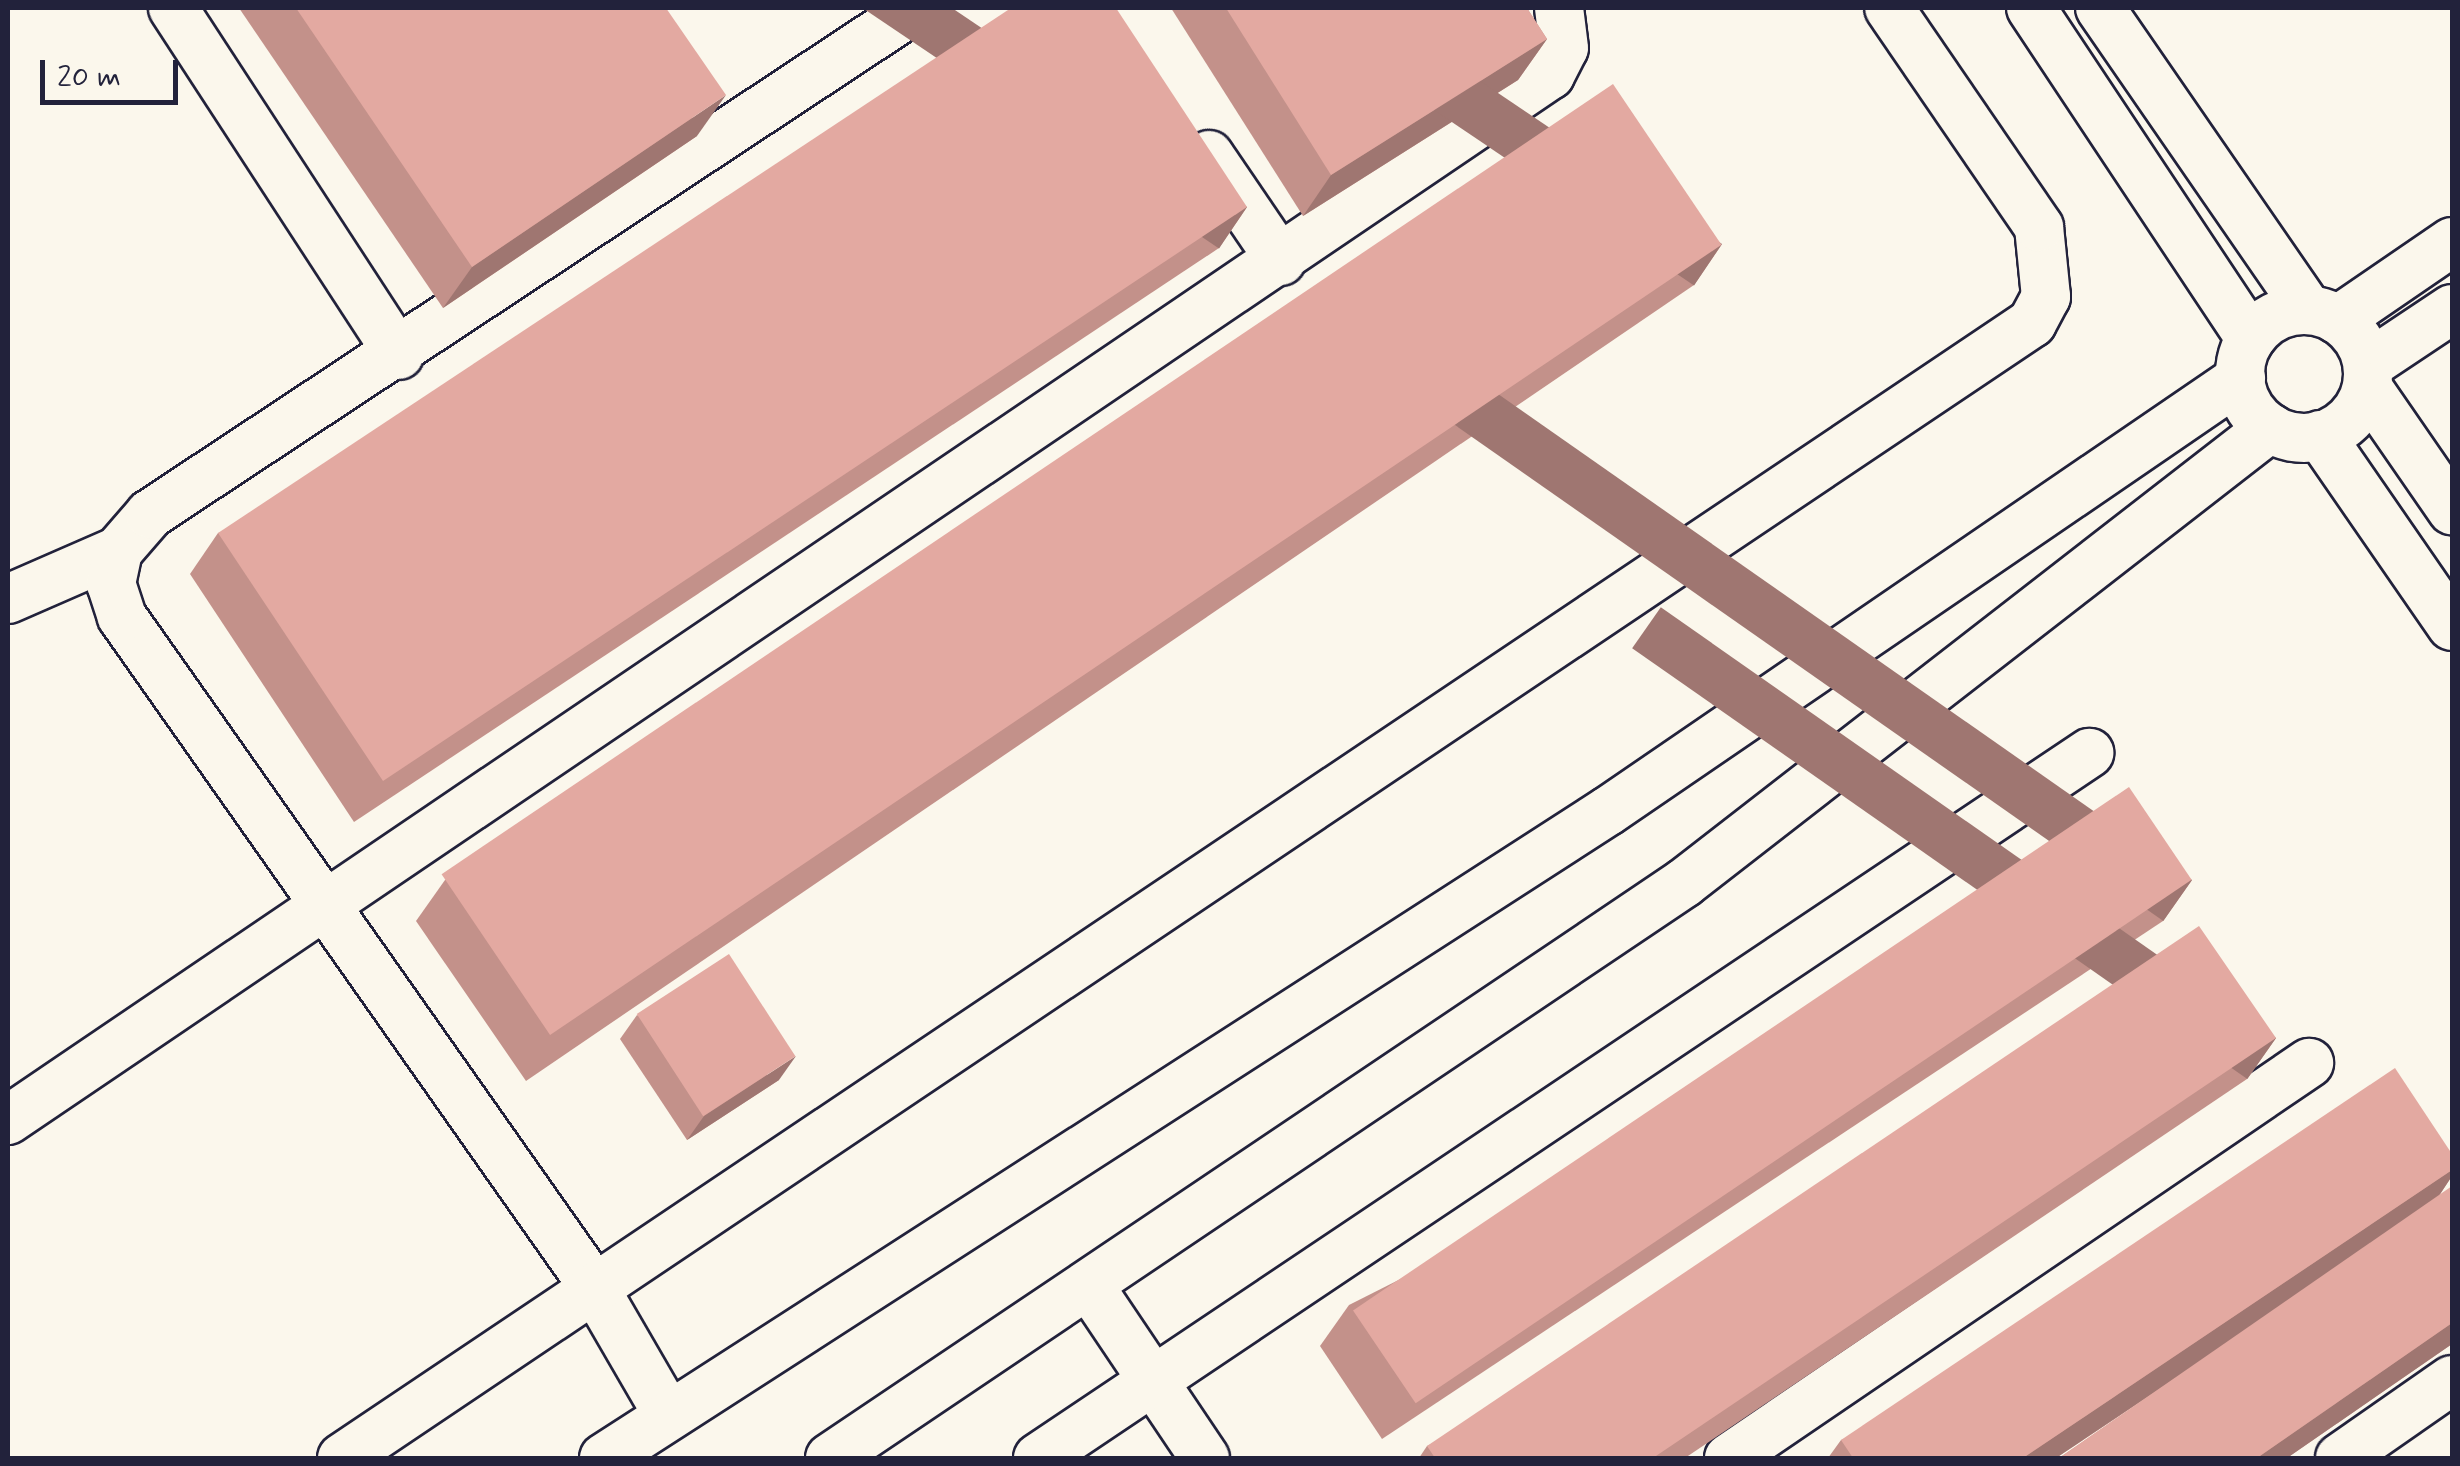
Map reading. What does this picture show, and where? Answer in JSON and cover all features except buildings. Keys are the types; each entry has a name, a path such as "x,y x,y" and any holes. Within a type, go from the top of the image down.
{"street":[{"path":"173,8 399,356"},
{"path":"8,600 118,551 150,514 399,356 705,124 916,8"},
{"path":"8,1120 1281,261 1550,75 1564,48 1559,8"},
{"path":"342,1458 2032,323 2046,297 2039,228 1890,8"},
{"path":"2031,8 2246,358 2270,428"},
{"path":"2100,8 2368,376 2452,510"},
{"path":"1184,118 1281,261"},
{"path":"604,1458 667,1413 1608,811 2246,358 2267,322 2323,315 2452,242"},
{"path":"830,1458 1090,1287 1684,883 2270,428 2320,435 2347,422 2368,376 2452,308"},
{"path":"2320,435 2452,626"},
{"path":"118,551 112,584 122,618 327,902 594,1287 667,1413"},
{"path":"1038,1458 1154,1384 2088,753"},
{"path":"1730,1458 2308,1063"},
{"path":"1090,1287 1205,1458"},
{"path":"2340,1458 2397,1443 2452,1380"}]}
